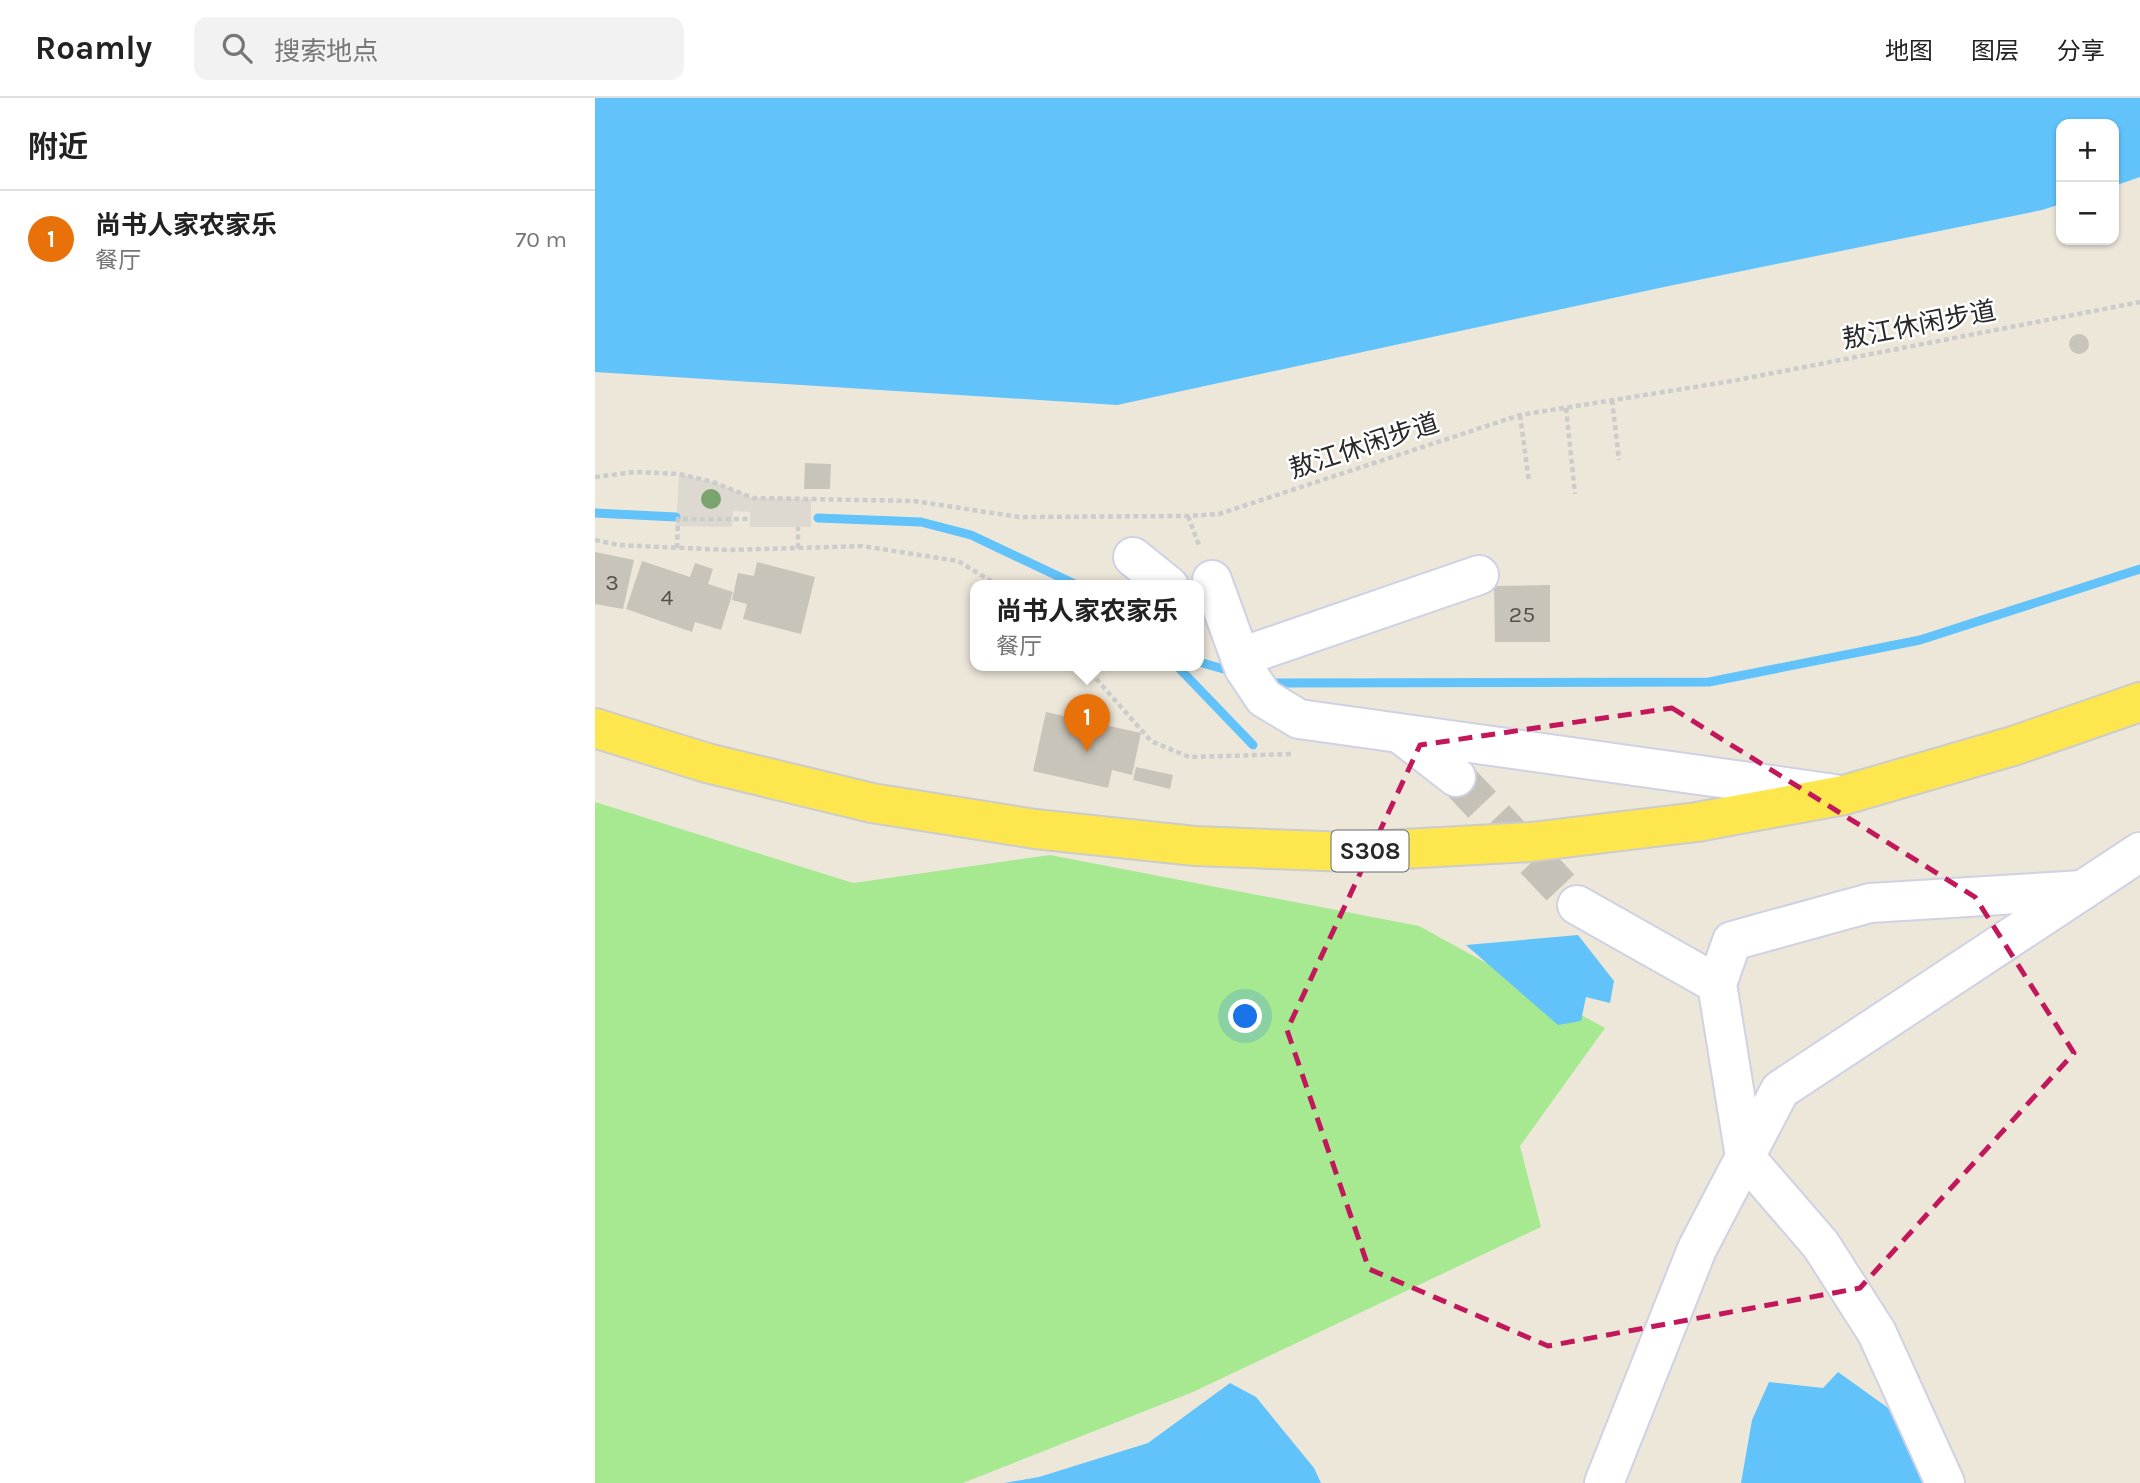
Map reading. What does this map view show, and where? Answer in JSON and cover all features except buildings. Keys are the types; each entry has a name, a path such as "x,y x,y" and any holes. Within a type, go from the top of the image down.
{"main road":[{"name":"S308","path":"595,728 707,762 872,803 1035,829 1195,846 1349,852 1531,842 1697,822 1844,795 2013,746 2140,702"}],"street":[{"path":"1133,557 1162,580"},
{"path":"1246,665 1479,575"},
{"path":"1205,595 1246,665 1299,719 1844,795"},
{"path":"1400,734 1455,777"},
{"path":"1604,1483 1697,1249 1780,1090 2140,852"},
{"path":"1945,1483 1877,1333 1821,1245 1745,1157 1717,984 1732,941 1870,903 2083,890"},
{"path":"1577,905 1717,984"}],"path":[{"name":"敖江休闲步道","path":"595,477 635,472 679,474 713,482 753,498 914,501 1019,517 1219,514 1520,415 1732,381 2140,302"},
{"path":"1612,400 1619,460"},
{"path":"1566,408 1575,494"},
{"path":"1520,415 1529,482"},
{"path":"677,548 678,519 750,519"},
{"path":"798,527 798,548"},
{"path":"595,540 618,545 727,551 862,546 958,561 989,580"},
{"path":"1089,671 1150,741 1188,757 1300,754"}],"highlighted area":[{"path":"1672,708 1975,897 2074,1053 1860,1288 1548,1346 1369,1269 1287,1030 1420,745"}],"green space":[{"path":"595,802 853,883 1050,855 1419,926 1605,1028 1520,1146 1541,1227 1193,1392 963,1483 595,1483"}],"shaded area":[{"path":"679,474 713,482 753,498 811,499 811,527 750,527 750,512 733,511 732,527 676,526"}],"water":[{"path":"595,98 2140,98 2140,177 2119,184 2119,119 2056,119 2056,206 2042,210 1664,287 1117,405 595,372"},
{"path":"1578,935 1614,981 1610,1003 1586,997 1581,1021 1558,1025 1466,945"},
{"path":"1838,1372 1905,1420 1929,1483 1741,1483 1752,1420 1769,1382 1823,1388"},
{"path":"1230,1383 1256,1397 1314,1468 1321,1483 1004,1483 1039,1477 1148,1443"}],"waterway":[{"path":"595,513 676,517"},
{"path":"818,518 921,522 971,535 1066,580"},
{"path":"1268,681 1709,682 1920,640 2140,569"},
{"path":"1204,663 1234,672"},
{"path":"1182,671 1253,745"}],"tunnel":[{"path":"1456,777 1577,905"}],"place":[{"name":"尚书人家农家乐","path":"1087,752"}]}
